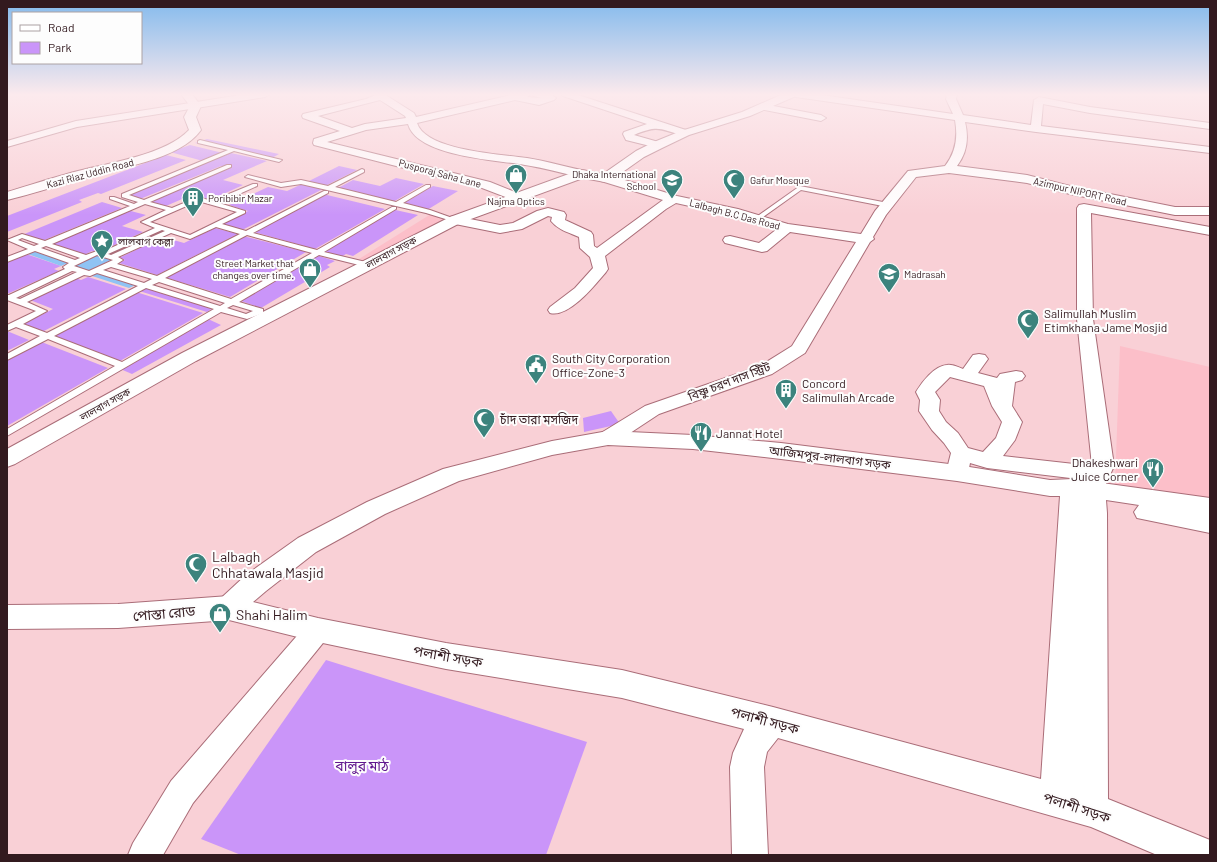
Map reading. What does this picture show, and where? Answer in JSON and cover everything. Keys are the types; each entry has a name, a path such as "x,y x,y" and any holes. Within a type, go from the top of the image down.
{"main road":[{"name":"Kazi Riaz Uddin Road","path":"7,196 82,174 133,162 177,145 186,140 191,134"},
{"path":"605,178 640,154 683,134"},
{"name":"লালবাগ সড়ক","path":"7,459 189,357 455,220 582,174 605,178"},
{"path":"229,608 256,583 307,545 376,508 451,475 552,448 608,438"},
{"name":"আজিমপুর-লালবাগ সড়ক","path":"608,438 693,442 959,463 1081,490 1210,507"},
{"path":"1081,490 1210,524"},
{"path":"1057,799 1081,490"},
{"path":"1081,490 1091,810"},
{"name":"পোস্তা রোড","path":"7,617 65,619 116,617 229,608 318,630"},
{"name":"পলাশী সড়ক","path":"318,630 446,656 622,684 773,722 1057,799 1091,810 1201,855"},
{"path":"750,855 747,767 749,754 753,742 763,730 773,722"}],"street":[{"path":"7,144 41,134"},
{"name":"Pusporaj Saha Lane","path":"340,134 318,141 318,143 367,154 486,185 516,197"},
{"path":"419,134 421,137 434,143 475,156 519,160 582,174"},
{"path":"628,134 630,138 658,145"},
{"path":"949,169 960,155 963,141 962,134"},
{"path":"1064,134 1075,142"},
{"path":"1073,134 1210,150"},
{"path":"421,168 457,150"},
{"name":"Azimpur NIPORT Road","path":"888,205 912,174 949,169 1027,179 1070,190 1175,211 1210,211"},
{"name":"Lalbagh B.C Das Road","path":"605,178 787,228 867,239"},
{"path":"597,255 661,206 674,198"},
{"name":"বিষ্ণু চরণ দাস স্ট্রিট","path":"608,438 652,410 766,370 799,349 814,322 867,239 880,214 888,205"},
{"path":"988,461 1005,440 1012,422 1002,406 992,382 948,370 939,376 925,392 930,400 929,411 938,426 951,438 959,463 988,461 1081,490 1103,466 1085,319 1084,208 1210,230"},
{"path":"455,220 500,229 517,226 548,212 559,215 558,221 565,226 586,235 587,248 597,255 601,269 581,291 556,310"},
{"path":"730,240 762,248 787,228"},
{"path":"967,376 979,359"},
{"path":"1002,406 1006,378 1016,376"},
{"path":"146,855 182,792 318,630"}],"lane":[{"path":"200,142 279,160"},
{"path":"173,210 124,195 233,150"},
{"path":"7,260 229,166"},
{"path":"7,357 247,233 362,171"},
{"path":"248,177 281,185 301,182 327,190 455,220"},
{"path":"213,203 255,185"},
{"path":"7,433 319,252 428,186"},
{"path":"222,206 263,187"},
{"path":"757,219 800,188 888,205"},
{"path":"112,198 163,214"},
{"path":"198,199 222,206 243,212 190,237 144,222 198,199"},
{"path":"216,224 366,265"},
{"path":"101,255 161,228"},
{"path":"88,258 22,236 11,240 34,248 90,274 111,261 171,231"},
{"path":"8,297 97,253 111,261 158,279 260,311 247,317 97,270"},
{"path":"20,302 84,272"},
{"path":"7,328 43,311 8,297"},
{"path":"16,324 123,366"}],"shaded area":[{"path":"431,214 450,220 368,262 359,259"},
{"path":"1120,346 1210,367 1210,499 1115,485"}],"green space":[{"path":"207,139 279,154 270,159 195,143"},
{"path":"190,145 223,153 203,161 170,152"},
{"path":"231,153 267,161 223,180 243,185 208,201 189,196 166,206 147,201 227,167 221,166 140,199 126,195"},
{"path":"166,155 186,160 101,194 98,193 79,200 82,202 7,232 7,216"},
{"path":"339,166 357,170 325,186 307,182"},
{"path":"396,178 424,184 393,202 336,189 353,180 380,186"},
{"path":"302,184 323,189 242,230 220,224 248,211 229,205 268,187 287,191"},
{"path":"433,186 458,191 427,210 401,205"},
{"path":"323,194 385,209 315,249 250,231"},
{"path":"102,202 122,208 42,241 22,235"},
{"path":"391,209 418,215 353,256 346,254 341,257 320,251"},
{"path":"127,210 146,215 122,226 143,232 97,253 92,251 84,255 48,242"},
{"path":"215,228 238,234 157,275 119,263 125,260 119,258 163,237 184,243"},
{"path":"243,236 306,252 230,297 164,277"},
{"path":"26,254 61,266 54,269 59,271 7,294 7,262"},
{"path":"316,255 335,261 327,265 330,267 261,308 238,300"},
{"path":"88,277 126,289 40,333 22,325 53,309 30,300 75,278 81,280"},
{"path":"142,286 213,308 207,312 136,290"},
{"path":"136,292 203,313 120,361 53,335"},
{"path":"208,319 221,325 132,374 118,368"},
{"path":"7,331 29,340 7,351"},
{"path":"39,341 108,368 7,426 7,358"},
{"path":"611,411 620,424 584,432 583,418"},
{"name":"বালুর মাঠ","path":"326,660 587,742 546,855 241,855 201,839"}],"water":[{"path":"32,250 68,263 61,266 25,253"},
{"path":"96,255 111,260 88,271 73,266"},
{"path":"95,272 136,285 129,288 89,275"}],"place":[{"name":"Najma Optics","path":"516,194"},
{"name":"Dhaka International School","path":"672,200"},
{"name":"Gafur Mosque","path":"734,200"},
{"name":"Poribibir Mazar","path":"193,218"},
{"name":"লালবাগ কেল্লা","path":"102,260"},
{"name":"Street Market that changes over time.","path":"310,288"},
{"name":"Madrasah","path":"889,294"},
{"name":"Salimullah Muslim Etimkhana Jame Mosjid","path":"1028,340"},
{"name":"South City Corporation Office-Zone-3","path":"536,384"},
{"name":"Concord Salimullah Arcade","path":"786,410"},
{"name":"চাঁদ তারা মসজিদ","path":"484,438"},
{"name":"Jannat Hotel","path":"701,452"},
{"name":"Dhakeshwari Juice Corner","path":"1153,488"},
{"name":"Lalbagh Chhatawala Masjid","path":"196,584"},
{"name":"Shahi Halim","path":"220,634"}]}
